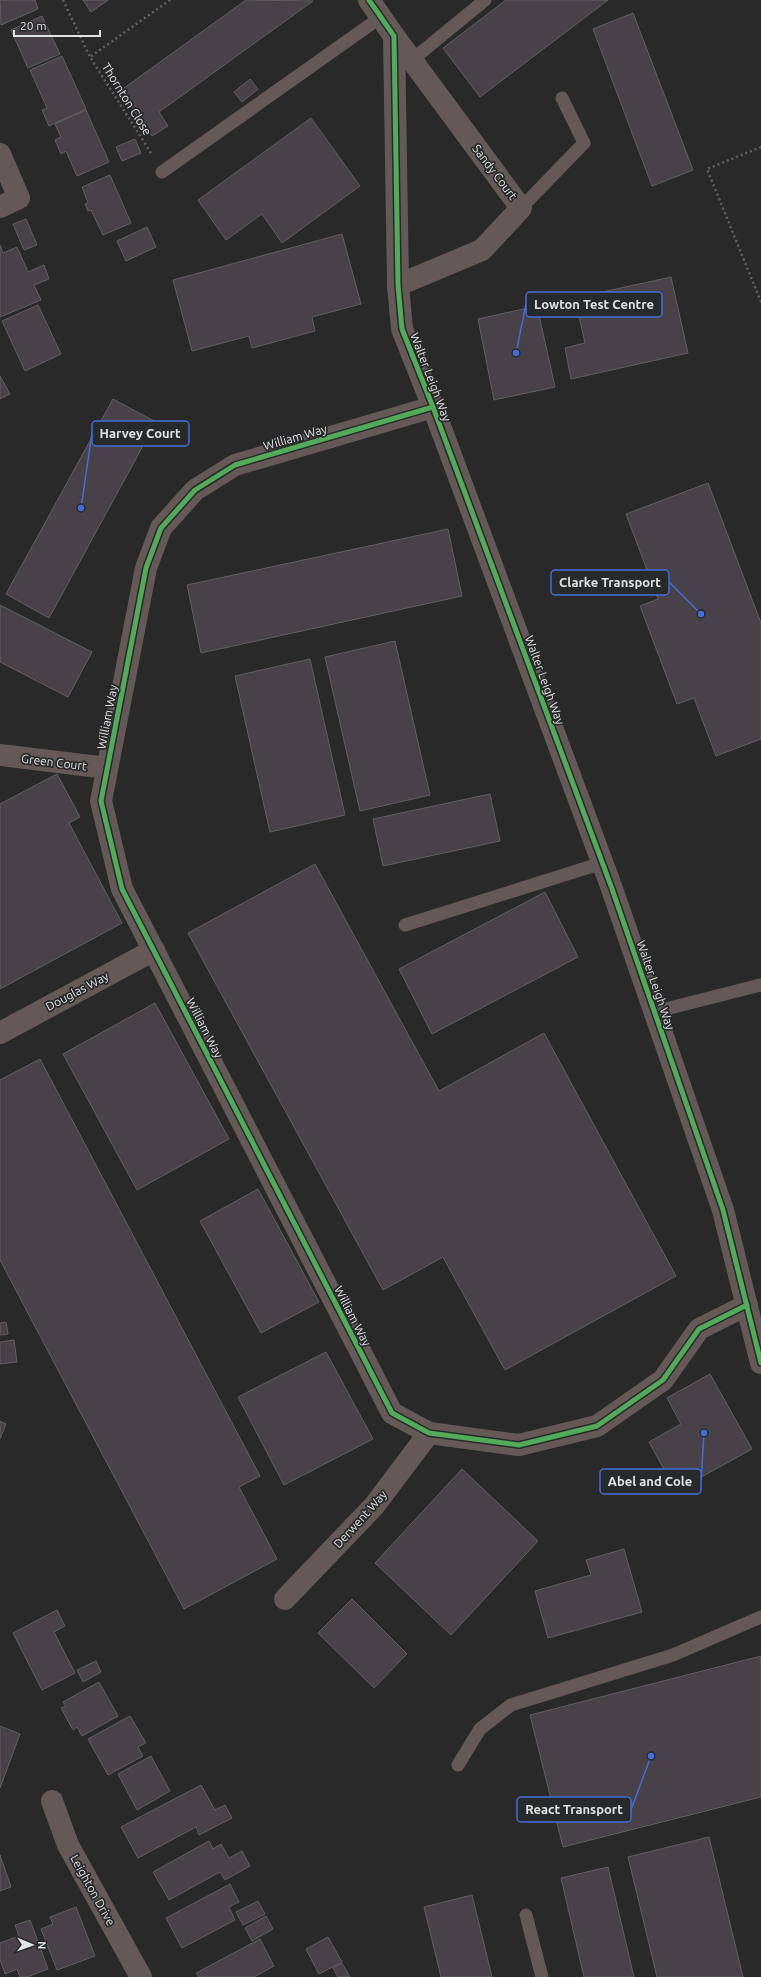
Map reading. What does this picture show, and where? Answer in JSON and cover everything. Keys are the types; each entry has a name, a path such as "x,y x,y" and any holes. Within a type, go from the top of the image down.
{"street":[{"path":"375,8 394,36"},
{"name":"Sandy Court","path":"394,36 521,208 482,250 398,285"},
{"name":"Walter Leigh Way","path":"394,36 398,285 402,329 433,407 602,863 723,1210 761,1363"},
{"path":"0,154 19,198 0,207"},
{"name":"William Way","path":"433,407 235,465 195,490 161,528 146,568 101,801 122,889 392,1413 430,1433 519,1445 597,1426 663,1380 699,1329 747,1305"},
{"name":"Green Court","path":"0,755 107,768"},
{"name":"Douglas Way","path":"0,1033 154,950"},
{"name":"Derwent Way","path":"284,1599 374,1506 430,1433"},
{"name":"Leighton Drive","path":"52,1801 68,1845 141,1977"}],"lane":[{"path":"412,60 485,0"},
{"path":"162,172 375,8"},
{"path":"521,208 584,143 562,98"},
{"path":"405,926 602,863"},
{"path":"654,1012 760,985"},
{"path":"458,1765 480,1729 511,1706 673,1655 761,1617"},
{"path":"526,1915 542,1977"}],"path":[{"path":"63,0 90,57"},
{"path":"761,147 707,169 761,302"}],"building":[{"path":"0,0 35,0 38,9 1,25"},
{"path":"83,0 108,0 91,12"},
{"path":"246,0 313,1 159,112 168,126 152,136 120,91"},
{"path":"506,0 608,0 480,97 443,48"},
{"path":"633,13 693,170 652,186 593,29"},
{"path":"42,16 60,54 28,68 11,30"},
{"path":"62,56 86,109 49,126 42,110 47,108 30,70"},
{"path":"250,79 258,89 242,102 234,92"},
{"path":"86,110 109,162 77,176 66,151 61,154 55,140 61,137 55,124"},
{"path":"311,118 360,186 282,243 262,214 226,240 198,200"},
{"path":"135,139 141,153 122,161 116,147"},
{"path":"110,175 131,223 103,235 91,210 88,211 85,204 88,203 82,187"},
{"path":"26,219 37,245 24,250 13,224"},
{"path":"147,227 156,247 126,261 117,241"},
{"path":"342,234 361,304 312,317 315,331 252,348 249,336 192,351 173,280"},
{"path":"0,245 3,253 17,247 28,272 44,265 49,279 34,285 41,300 0,317"},
{"path":"671,277 688,353 571,379 565,348 585,343 575,298"},
{"path":"38,305 61,354 25,371 2,321"},
{"path":"537,306 555,387 494,400 478,319"},
{"path":"0,376 10,394 0,399"},
{"path":"113,399 156,422 49,618 6,594"},
{"path":"708,483 761,623 761,739 716,756 694,698 677,704 640,606 658,599 626,514"},
{"path":"448,529 462,596 201,653 187,585"},
{"path":"0,605 92,652 68,697 0,662"},
{"path":"395,641 430,795 360,811 325,657"},
{"path":"310,659 345,815 270,832 235,676"},
{"path":"57,774 80,817 69,823 122,923 0,989 0,804"},
{"path":"490,794 500,841 383,866 373,819"},
{"path":"315,864 439,1091 544,1033 676,1276 505,1370 443,1257 383,1290 188,933"},
{"path":"545,892 578,957 432,1034 399,969"},
{"path":"155,1003 229,1139 137,1190 63,1054"},
{"path":"40,1059 260,1476 239,1487 277,1559 184,1609 0,1260 0,1080"},
{"path":"258,1189 319,1302 261,1333 200,1221"},
{"path":"6,1322 8,1334 0,1335 0,1323"},
{"path":"14,1340 17,1362 0,1364 0,1342"},
{"path":"326,1352 373,1439 284,1485 238,1397"},
{"path":"710,1374 752,1449 676,1491 649,1442 681,1424 667,1398"},
{"path":"0,1421 6,1424 0,1439"},
{"path":"462,1469 538,1541 451,1635 375,1563"},
{"path":"624,1549 642,1612 548,1638 535,1591 591,1575 586,1560"},
{"path":"352,1599 407,1654 374,1688 318,1633"},
{"path":"57,1610 65,1626 54,1632 75,1673 42,1690 13,1633"},
{"path":"761,1656 761,1797 563,1847 530,1715"},
{"path":"96,1661 101,1672 83,1682 77,1670"},
{"path":"99,1682 118,1716 82,1736 77,1727 73,1730 61,1708 66,1706 63,1702"},
{"path":"130,1716 146,1743 138,1747 143,1756 108,1775 88,1739"},
{"path":"0,1726 20,1734 0,1788"},
{"path":"151,1756 170,1791 137,1810 118,1774"},
{"path":"201,1785 215,1810 225,1805 232,1818 199,1835 196,1827 138,1858 121,1827"},
{"path":"709,1837 743,1977 657,1977 628,1857"},
{"path":"209,1841 213,1849 221,1844 229,1858 242,1851 250,1866 225,1880 220,1872 169,1900 153,1872"},
{"path":"0,1855 11,1887 0,1891"},
{"path":"608,1867 634,1977 584,1977 561,1878"},
{"path":"230,1884 239,1902 229,1907 235,1920 182,1948 166,1918"},
{"path":"472,1895 492,1977 441,1977 424,1907"},
{"path":"258,1901 265,1914 243,1925 236,1912"},
{"path":"76,1907 95,1956 57,1970 41,1929 53,1924 50,1917"},
{"path":"266,1916 273,1929 252,1941 245,1928"},
{"path":"30,1920 48,1969 27,1977 20,1977 17,1969 5,1974 0,1959 0,1943 19,1936 15,1925"},
{"path":"328,1937 342,1962 319,1974 306,1949"},
{"path":"260,1939 274,1966 254,1977 199,1977 196,1973"},
{"path":"342,1963 350,1977 338,1977 333,1968"}],"cycle path":[{"path":"369,0 394,36 398,285 402,329 433,407 611,886 723,1210 761,1363"},
{"path":"433,407 235,465 195,490 161,528 146,568 101,801 122,889 392,1413 429,1433 519,1445 597,1426 663,1380 699,1329 747,1305"}],"place":[{"name":"Lowton Test Centre","path":"516,353"},
{"name":"Harvey Court","path":"81,508"},
{"name":"Clarke Transport","path":"701,614"},
{"name":"Abel and Cole","path":"704,1433"},
{"name":"React Transport","path":"651,1756"}]}
